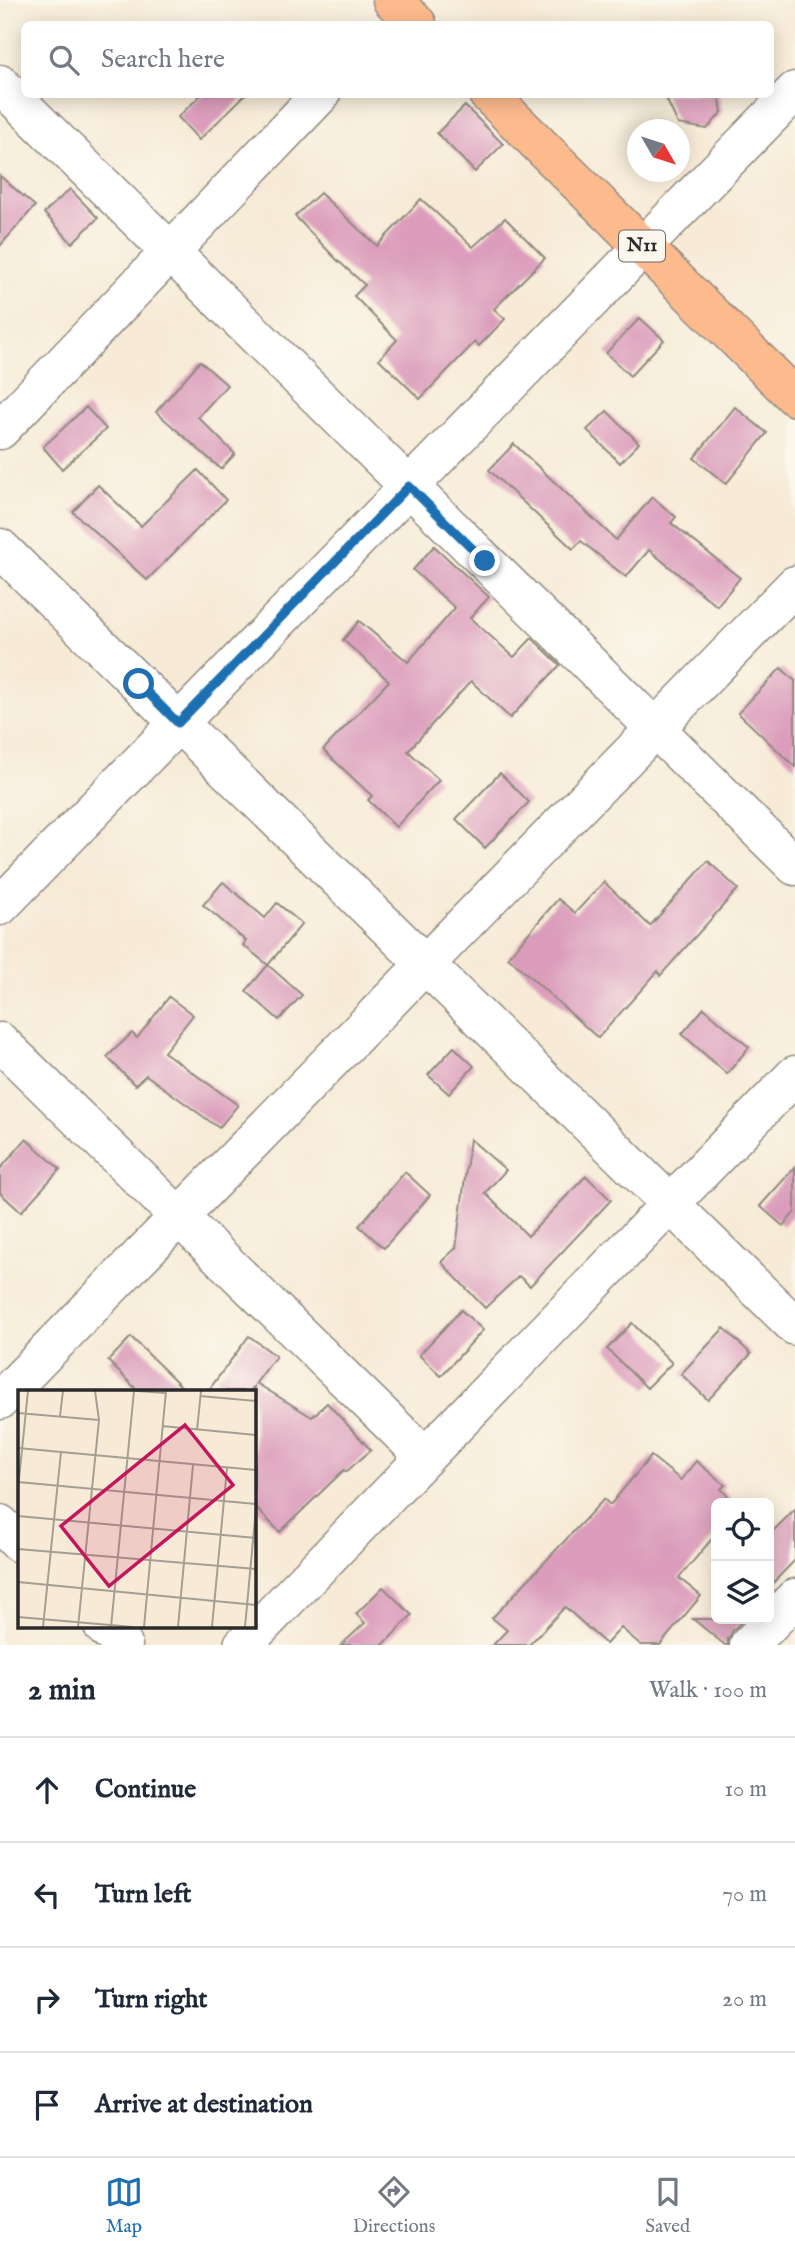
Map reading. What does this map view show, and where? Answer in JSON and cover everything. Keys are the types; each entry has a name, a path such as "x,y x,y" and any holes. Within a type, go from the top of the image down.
{"main road":[{"name":"N11","path":"492,98 795,397"}],"street":[{"path":"0,84 795,866"},
{"path":"0,906 795,91"},
{"path":"0,430 317,98"},
{"path":"0,548 795,1326"},
{"path":"0,1400 795,585"},
{"path":"0,1042 425,1457"},
{"path":"243,1645 795,1075"},
{"path":"0,1524 18,1542"},
{"path":"749,1645 795,1598"},
{"path":"105,1628 123,1645"}],"building":[{"path":"198,98 242,98 199,140 178,117"},
{"path":"666,98 720,98 722,112 707,129 690,126 690,119 676,119"},
{"path":"465,106 503,144 475,172 437,133"},
{"path":"0,176 35,206 0,246"},
{"path":"70,189 98,218 72,243 44,213"},
{"path":"320,193 377,246 421,199 473,247 505,218 545,258 494,309 505,319 479,346 475,342 420,399 379,359 397,340 354,296 365,285 295,216"},
{"path":"640,318 664,340 630,376 606,353"},
{"path":"200,361 227,385 198,417 235,454 221,469 156,412"},
{"path":"86,407 106,429 62,469 43,447"},
{"path":"735,407 767,433 726,484 694,458"},
{"path":"607,411 639,443 620,463 587,430"},
{"path":"514,444 616,540 652,497 676,517 671,523 740,578 717,606 649,550 626,577 581,541 573,549 489,470"},
{"path":"198,470 226,500 147,580 73,512 98,485 141,526"},
{"path":"434,546 489,597 470,618 514,657 532,638 560,665 510,718 471,681 408,751 439,780 396,827 368,800 372,796 323,750 389,681 343,640 359,621 408,662 455,608 413,570"},
{"path":"781,668 795,681 795,767 738,713"},
{"path":"500,773 529,802 485,848 456,819"},
{"path":"708,861 738,889 660,976 658,971 598,1038 508,957 558,899 575,913 604,882 650,926"},
{"path":"223,882 265,918 277,903 302,924 268,965 243,945 246,941 203,905"},
{"path":"268,965 302,995 279,1020 246,991"},
{"path":"169,997 193,1015 164,1052 238,1105 219,1128 146,1075 135,1085 107,1057 132,1033 137,1038"},
{"path":"704,1008 749,1047 727,1074 682,1034"},
{"path":"454,1047 474,1066 449,1094 428,1075"},
{"path":"26,1139 60,1169 21,1212 0,1193 0,1169"},
{"path":"470,1139 506,1170 485,1193 528,1236 586,1176 611,1200 530,1286 519,1276 485,1308 441,1262 456,1248"},
{"path":"795,1167 795,1212 783,1226 760,1206"},
{"path":"405,1172 430,1195 384,1248 359,1226"},
{"path":"461,1310 483,1330 441,1376 419,1355"},
{"path":"632,1323 672,1363 647,1388 607,1349"},
{"path":"724,1328 751,1354 708,1400 681,1374"},
{"path":"249,1336 276,1356 256,1383 312,1417 327,1403 371,1450 346,1472 344,1470 280,1532 256,1508 254,1386 251,1390 209,1390"},
{"path":"131,1337 185,1390 137,1390 108,1361"},
{"path":"651,1456 681,1480 696,1461 725,1485 721,1489 730,1498 711,1498 711,1540 679,1578 701,1596 660,1645 641,1645 621,1628 606,1644 565,1607 529,1645 493,1645 507,1630 492,1618 604,1499 610,1505"},
{"path":"795,1509 795,1560 774,1582 774,1561 774,1530"},
{"path":"383,1587 412,1615 383,1645 341,1645 365,1623 356,1614"},
{"path":"693,1619 711,1619 711,1624 739,1624 728,1639 728,1645"}],"route":[{"path":"139,684 178,723 409,486 485,561"}]}
